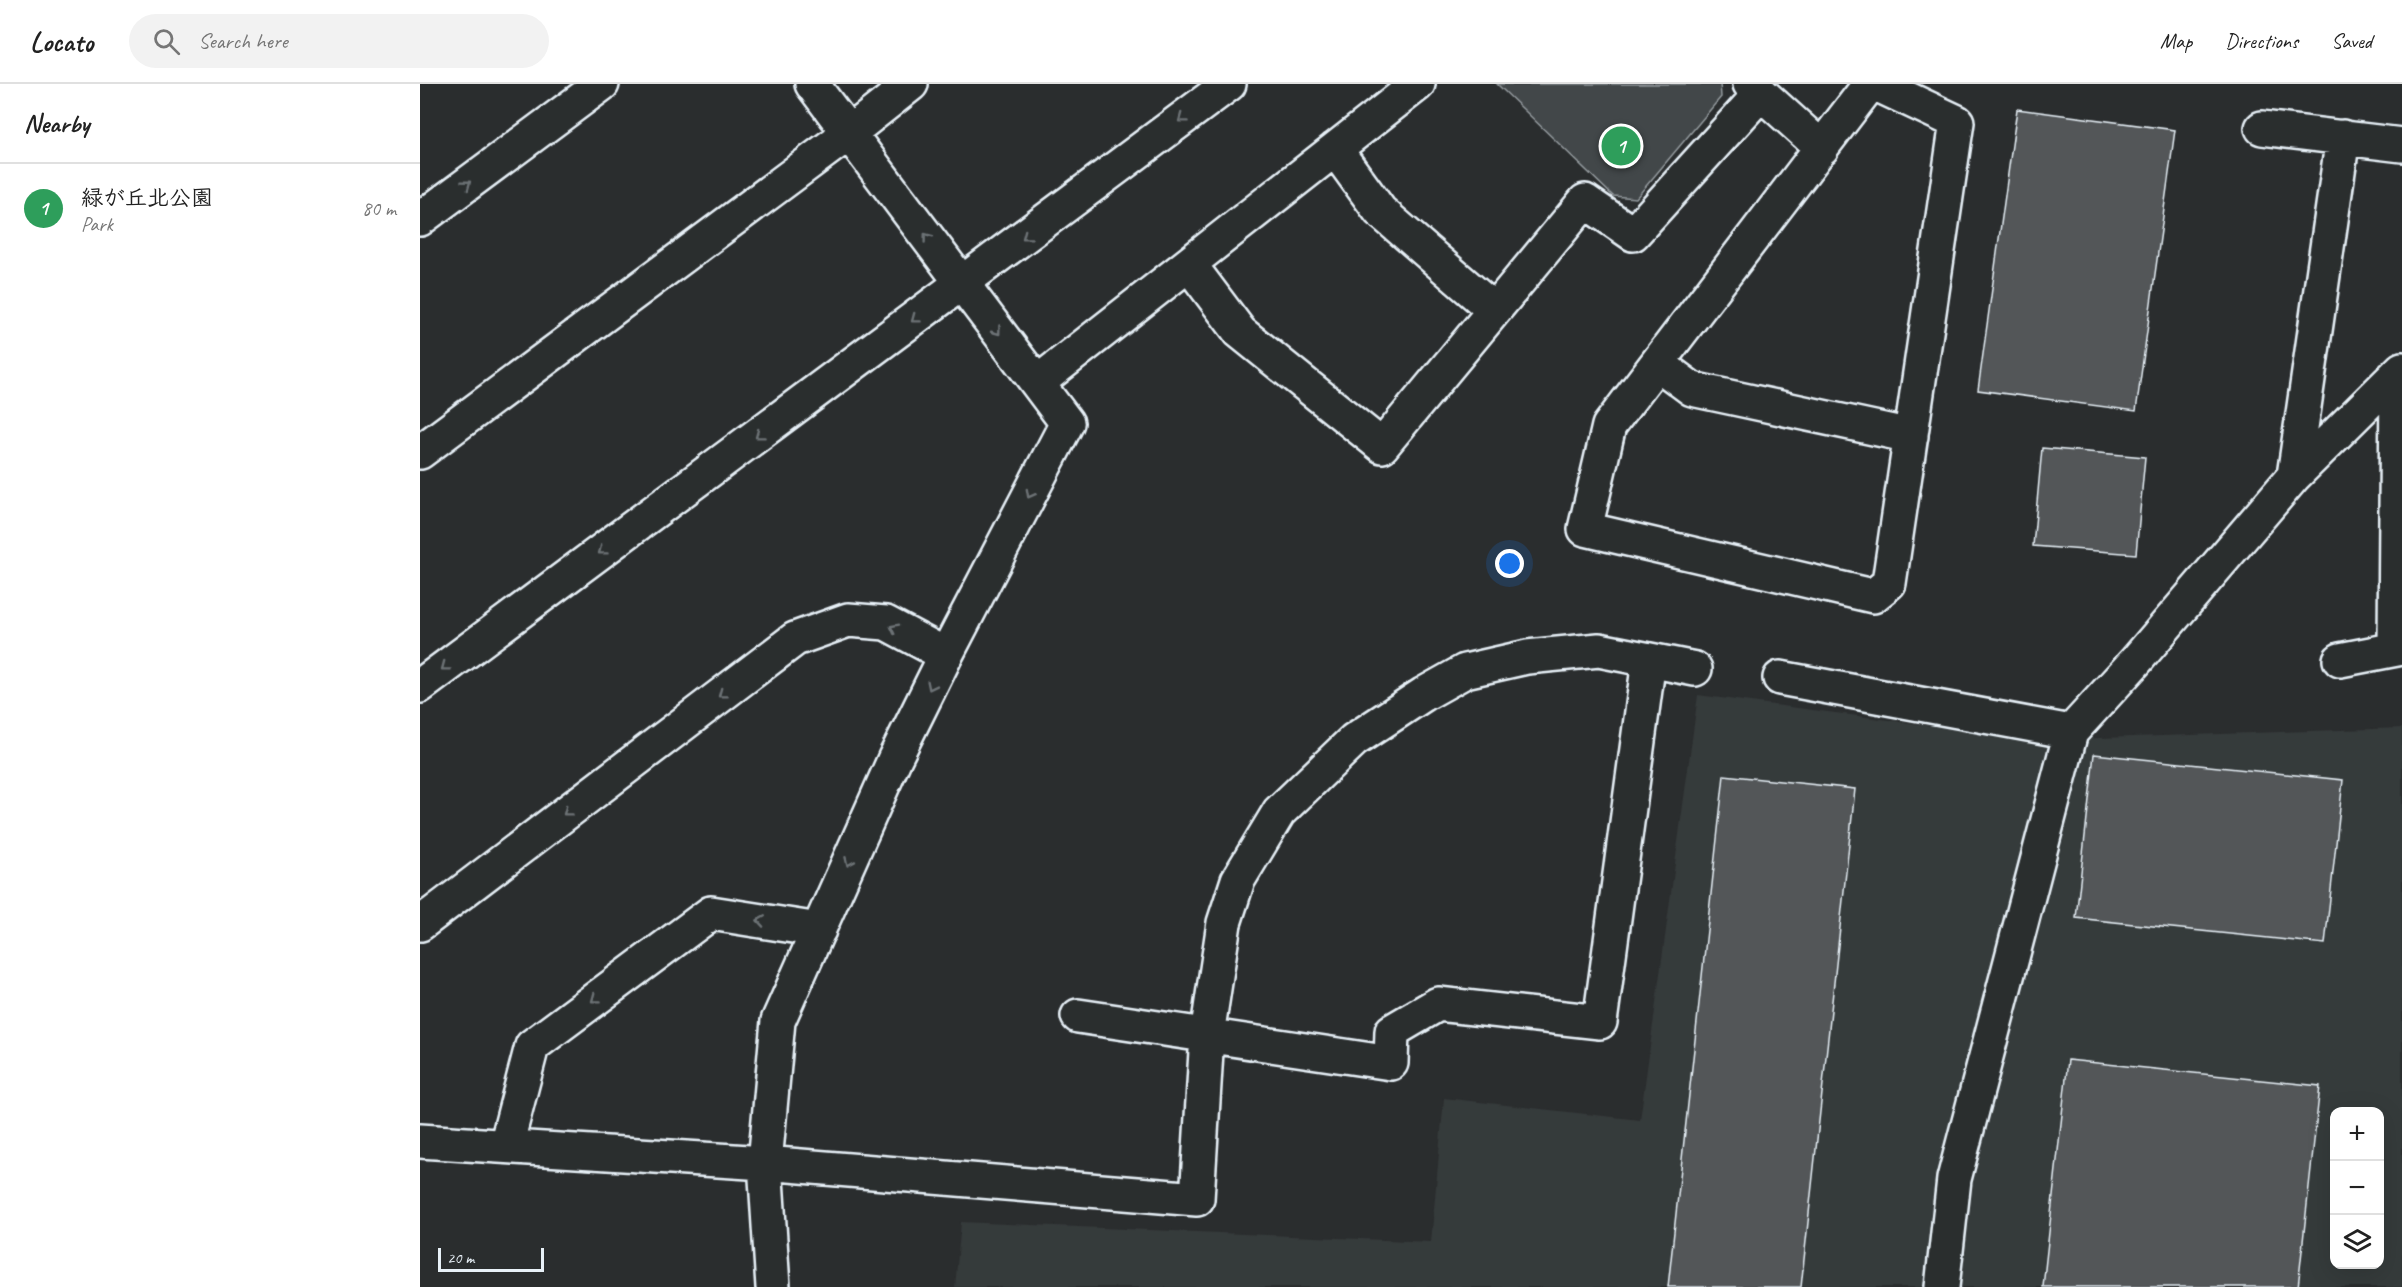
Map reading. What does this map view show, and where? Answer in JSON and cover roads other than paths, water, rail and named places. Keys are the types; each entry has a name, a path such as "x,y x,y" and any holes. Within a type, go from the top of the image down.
{"street":[{"path":"420,219 602,84"},
{"path":"773,1287 765,1163 778,1021 895,758 1067,423 812,84"},
{"path":"420,452 849,133 911,84"},
{"path":"420,686 1229,84"},
{"path":"1037,383 1418,84"},
{"path":"1870,84 1608,426 1585,529 1873,596 1889,583 1957,122 1876,84"},
{"path":"1189,264 1240,332 1382,447 1585,201 1633,234 1756,89 1822,148"},
{"path":"2262,128 2402,145"},
{"path":"2294,476 2343,137"},
{"path":"1335,149 1380,211 1494,310"},
{"path":"1657,363 1692,389 1911,436"},
{"path":"1942,1287 1954,1179 2071,732 2135,662 2294,476 2400,372"},
{"path":"2340,660 2398,648 2400,372"},
{"path":"420,924 795,639 848,621 886,623 946,655"},
{"path":"420,1141 765,1163 1197,1199 1207,1035 1224,923 1239,880 1279,812 1354,740 1424,694 1465,671 1527,657 1599,650 1695,669"},
{"path":"1078,1016 1391,1063 1392,1031 1438,1004 1600,1022 1649,660"},
{"path":"1779,678 2071,732"},
{"path":"506,1146 532,1046 711,913 819,930"}],"place":[{"name":"緑が丘北公園","path":"1621,146"}]}
